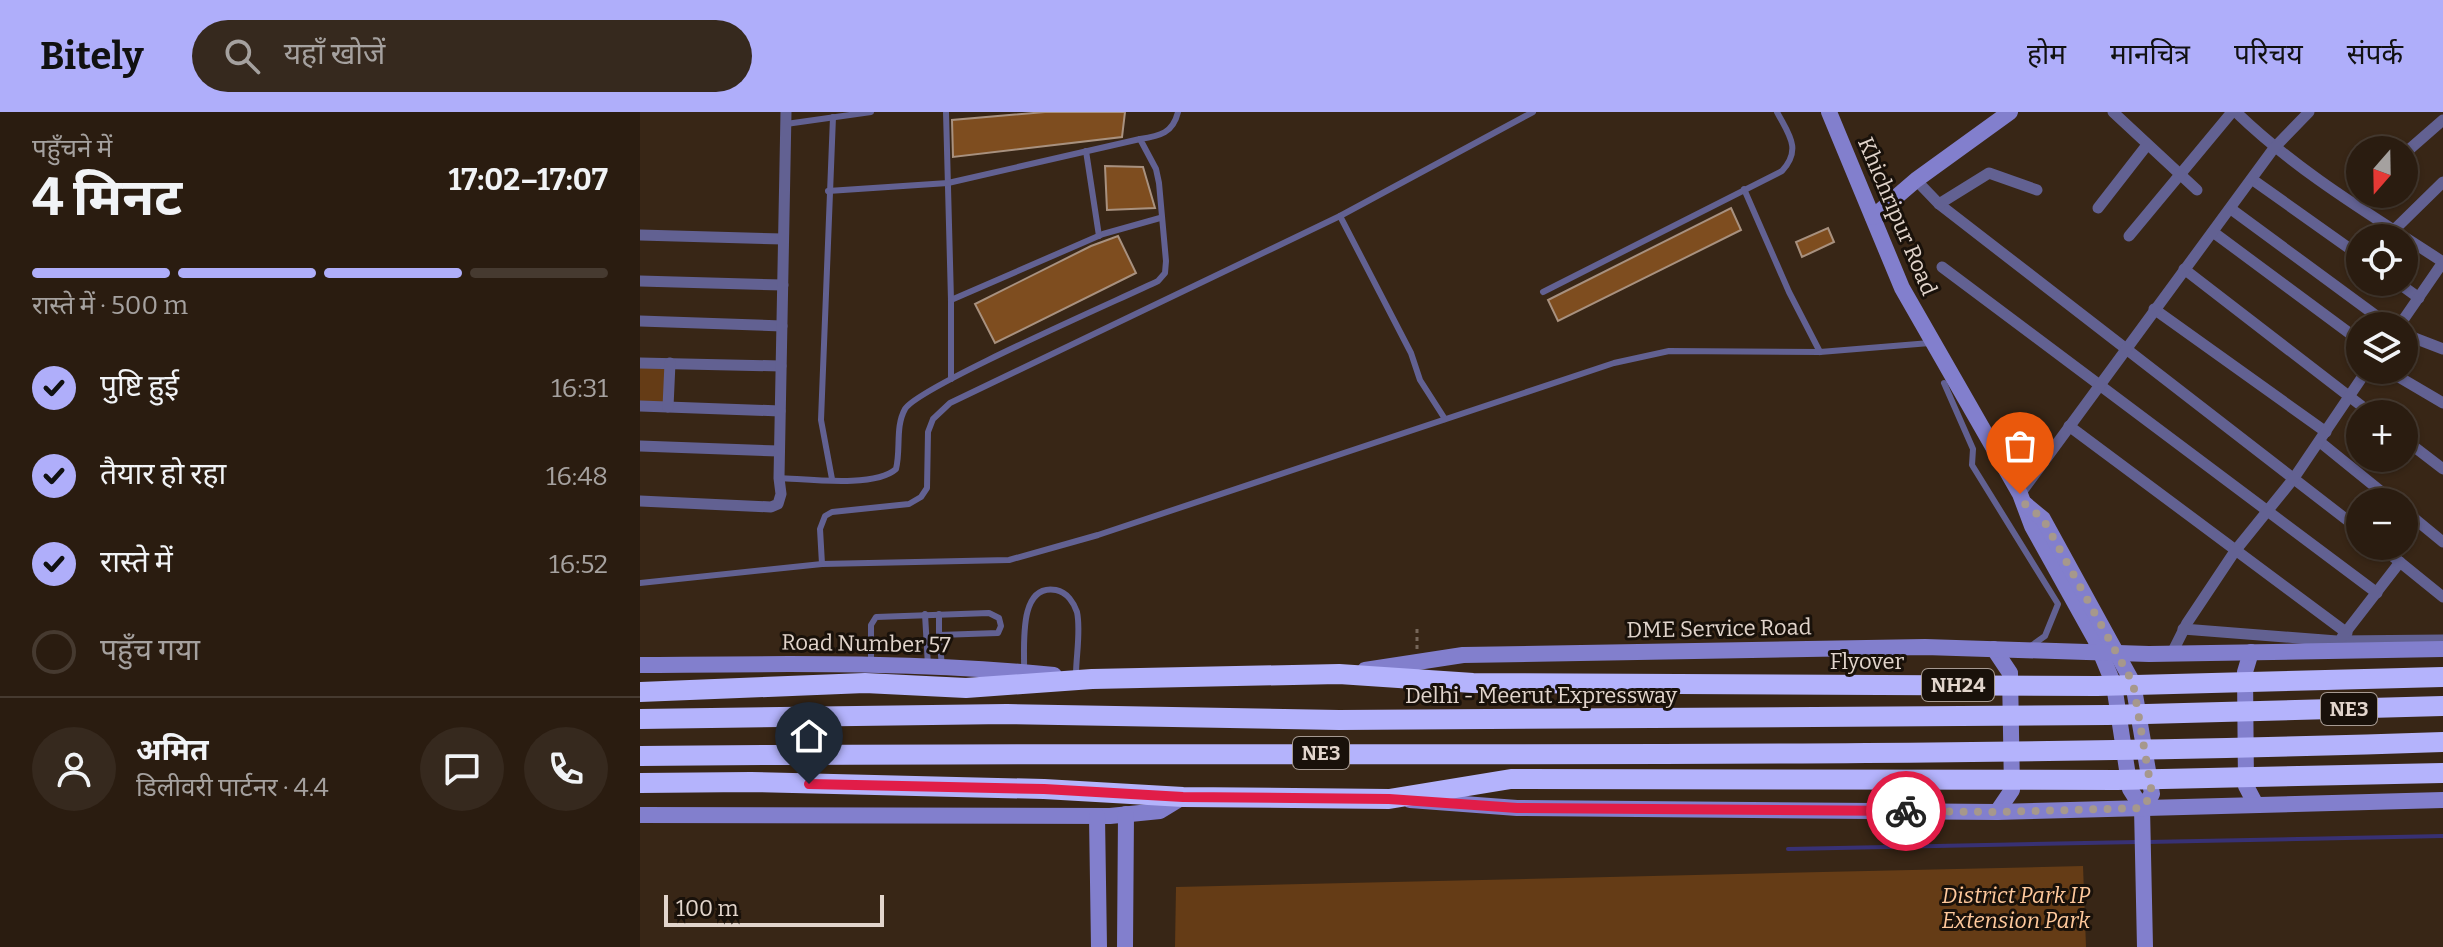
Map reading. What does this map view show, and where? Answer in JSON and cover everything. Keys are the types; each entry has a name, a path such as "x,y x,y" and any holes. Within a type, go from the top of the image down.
{"highway":[{"name":"Flyover","path":"640,692 865,683 966,688 1084,678 1339,674 1473,683 2161,686 2443,677"},
{"name":"Delhi - Meerut Expressway","path":"640,719 1007,714 1339,720 2011,716 2443,706"},
{"name":"NE3","path":"640,756 2174,751 2443,742"},
{"path":"640,783 751,782 1044,789 1183,797 1389,799 1511,779 2117,780 2443,773"}],"street":[{"name":"Khichripur Road","path":"1829,112 1902,288 2022,499 2032,526 2095,639 2109,653 2130,789 2142,808 2145,947"},
{"path":"1873,217 1916,180 2010,112"},
{"path":"2113,112 2197,190"},
{"path":"2129,236 2234,112 2274,148 2346,198"},
{"path":"2022,499 2069,426 2154,309 2274,148 2309,112"},
{"path":"640,501 771,507 778,504 781,494 779,451 786,118"},
{"path":"2418,142 2443,120"},
{"path":"2098,208 2147,145"},
{"path":"1939,204 1989,173 2037,190"},
{"path":"1916,180 1939,204 2346,519"},
{"path":"2253,180 2346,246"},
{"path":"2400,224 2443,182"},
{"path":"2361,208 2385,224"},
{"path":"2231,209 2371,312"},
{"path":"2213,232 2346,331"},
{"path":"640,235 783,239"},
{"path":"2409,312 2443,262 2418,246"},
{"path":"1942,267 2377,593"},
{"path":"2184,269 2354,400"},
{"path":"640,281 783,285"},
{"path":"2154,309 2323,437 2379,488"},
{"path":"640,321 782,326"},
{"path":"2418,339 2443,349"},
{"path":"640,363 781,366"},
{"path":"668,407 670,363"},
{"path":"2172,653 2183,629 2235,551 2294,478 2358,384"},
{"path":"2411,384 2443,403"},
{"path":"640,406 780,411"},
{"path":"2069,426 2235,551 2342,637"},
{"path":"640,446 779,451"},
{"path":"2418,450 2443,469"},
{"path":"2418,521 2443,542"},
{"path":"2398,560 2443,597"},
{"path":"2342,637 2400,562"},
{"path":"2183,629 2443,640"},
{"name":"DME Service Road","path":"1339,674 1463,655 1925,647 2109,653 2443,649"},
{"path":"1994,649 2010,673 2012,790 1997,812"},
{"path":"2251,652 2245,672 2246,786 2256,805"},
{"name":"Road Number 57","path":"640,665 871,663 1084,678"},
{"path":"640,815 1097,816 1160,811 1183,797"},
{"path":"1389,799 1517,808 1997,812 2443,800"},
{"path":"1125,947 1126,814"},
{"path":"1097,816 1099,947"}],"lane":[{"path":"786,118 871,112"},
{"path":"946,112 951,379"},
{"path":"828,191 948,183 1158,136 1170,130 1178,112"},
{"path":"822,564 820,529 825,516 832,512 909,504 921,497 927,488 928,432 933,419 950,403 1340,216 1533,112"},
{"path":"1543,292 1782,171 1791,160 1793,144 1777,112"},
{"path":"832,479 821,420 833,117"},
{"path":"779,478 865,480 889,475 896,469 899,426 912,400 1158,281 1165,273 1166,261 1156,169 1140,139"},
{"path":"1086,151 1099,236"},
{"path":"1744,189 1789,292 1820,352"},
{"path":"1340,216 1411,353 1420,380 1445,419"},
{"path":"951,300 1099,236 1160,218"},
{"path":"640,583 822,564 1009,560 1098,535 1614,363 1669,351 1820,352 1933,342"},
{"path":"1944,383 1973,449 1972,465 2058,604 2045,636 2025,650"},
{"path":"1024,672 1026,620 1032,598 1038,593 1056,590 1064,593 1076,610 1084,678"},
{"path":"925,614 935,666"},
{"path":"871,663 873,619 925,614 995,615 1001,626 1001,631 995,633 939,635"},
{"path":"935,666 939,614"}],"green space":[{"path":"640,365 666,366 665,404 640,403"},
{"name":"District Park IP Extension Park","path":"2083,866 2086,947 1175,947 1176,887"}],"building":[{"path":"1045,112 1125,112 1122,137 953,157 952,120"},
{"path":"1105,166 1143,167 1155,208 1107,210"},
{"path":"1731,208 1741,230 1558,321 1548,300"},
{"path":"1828,228 1834,242 1802,257 1796,242"},
{"path":"1118,236 1136,273 995,343 975,304 1091,246"}],"waterway":[{"path":"2147,842 2443,836"},
{"path":"1788,849 2138,842"}],"way so far":[{"path":"1906,811 2142,808 2151,798 2133,683 2043,519 2025,504 2020,494"}],"route":[{"path":"809,784 1044,789 1183,797 1389,799 1517,808 1906,811"}]}
